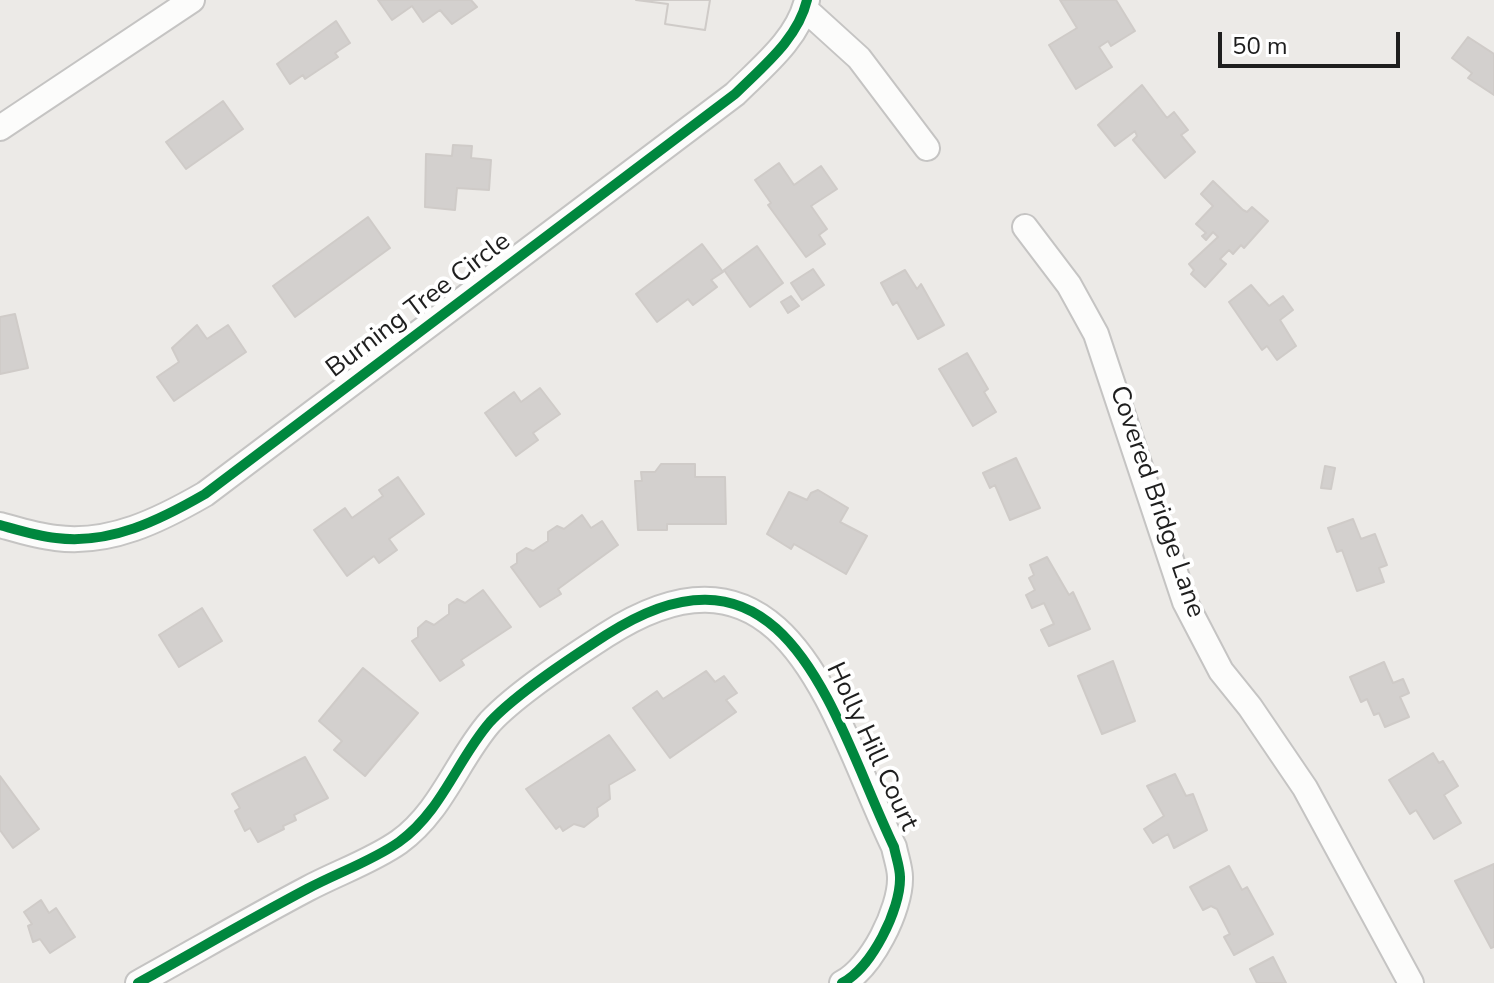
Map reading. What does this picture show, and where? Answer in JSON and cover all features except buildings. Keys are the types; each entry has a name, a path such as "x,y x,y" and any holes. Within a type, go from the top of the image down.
{"street":[{"path":"0,128 192,0"},
{"name":"Burning Tree Circle","path":"0,525 56,538 109,535 157,522 205,494 735,94 776,54 806,4 859,58 927,148"},
{"name":"Covered Bridge Lane","path":"1025,227 1069,285 1096,334 1185,602 1221,671 1250,707 1305,788 1411,983"},
{"name":"Holly Hill Court","path":"138,983 400,842 443,796 471,746 492,720 578,653 631,619 658,606 692,599 729,603 781,629 813,669 894,847 900,877 896,905 870,958 852,978 842,983"}],"cycle path":[{"path":"0,525 49,537 96,538 152,521 205,494 735,94 787,40 807,0"},
{"path":"138,983 286,900 399,842 427,816 490,722 530,688 592,644 668,605 720,601 762,617 796,650 825,694 894,847 900,877 890,921 863,965 842,983"}]}
